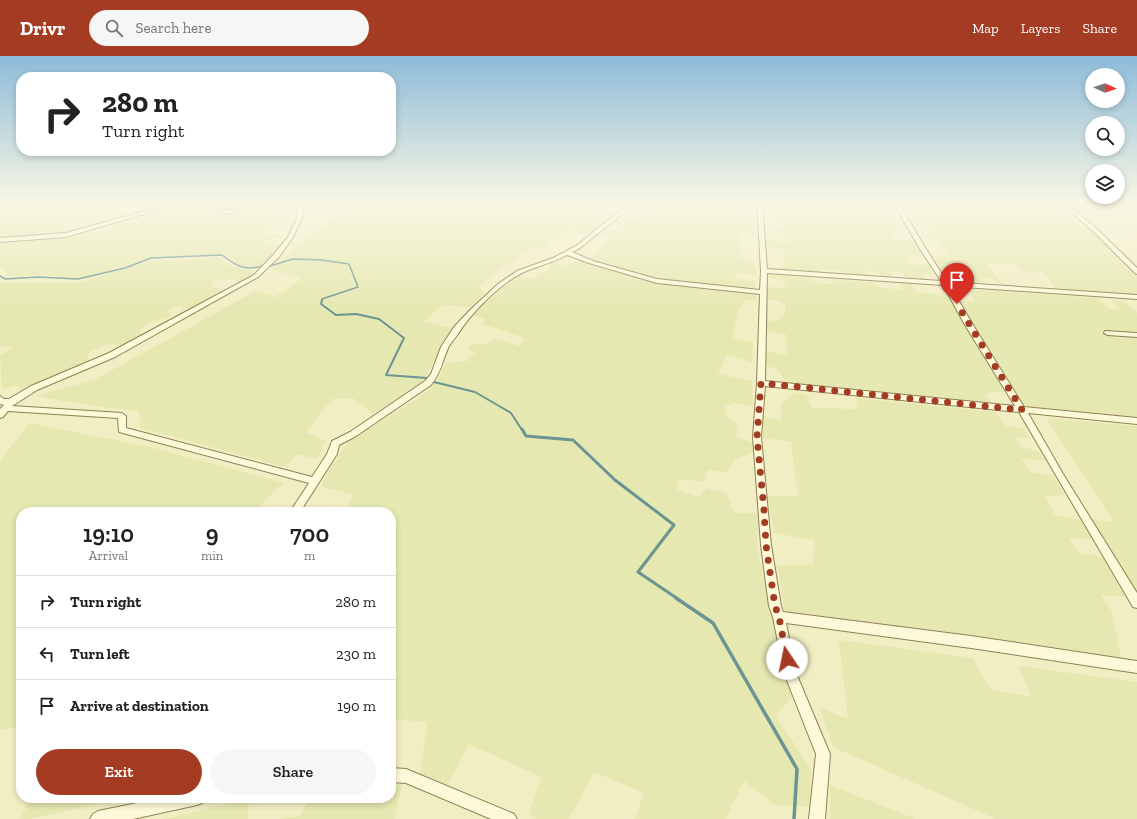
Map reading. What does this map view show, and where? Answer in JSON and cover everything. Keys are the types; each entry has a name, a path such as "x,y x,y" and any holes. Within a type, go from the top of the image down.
{"street":[{"path":"0,240 32,238"},
{"path":"5,408 34,388 112,355 256,276 265,270 288,238"},
{"path":"298,507 332,454 336,443 353,434 428,383 435,374 445,347 456,329 471,312 500,285 519,272 568,253 590,238"},
{"path":"761,238 764,271 762,292 761,383 757,437 766,545 775,606 779,617 790,673 823,754 817,819"},
{"path":"916,238 1022,410 1137,603"},
{"path":"1103,238 1137,272"},
{"path":"568,253 591,262 657,281 762,292"},
{"path":"764,271 1137,296"},
{"path":"1108,333 1137,335"},
{"path":"761,383 1137,421"},
{"path":"0,399 5,408"},
{"path":"5,408 122,416 122,430 315,481"},
{"path":"779,617 971,642 1137,667"},
{"path":"396,775 406,776 509,819"},
{"path":"98,819 174,803"}],"green space":[{"path":"0,238 17,238 0,239"},
{"path":"64,238 284,238 274,238 269,240 267,244 280,244 268,264 256,267 238,265 224,255 151,257 125,267 78,278 41,275 13,277 7,275 5,268 0,268 0,242 8,240 38,240"},
{"path":"309,238 557,238 546,248 533,248 498,270 479,287 484,294 470,307 443,305 423,322 452,328 438,356 421,383 373,414 353,398 332,399 306,432 326,441 317,459 297,454 285,467 140,428 139,411 109,408 34,396 94,380 256,291 275,297 303,278 271,270 294,248"},
{"path":"611,238 739,238 741,259 754,261 756,275 737,273 736,279 755,282 756,301 745,300 738,312 732,338 753,343 752,362 727,355 718,374 752,381 753,407 735,403 725,406 726,415 737,423 736,437 754,443 754,452 735,459 727,472 708,470 705,481 676,480 678,490 700,497 707,488 727,493 734,513 759,513 757,548 792,697 775,715 811,769 810,807 775,805 744,781 725,819 635,819 644,793 594,772 569,819 537,819 529,814 541,777 469,744 448,785 420,774 427,722 396,719 396,507 349,507 353,494 322,487 323,479 349,441 426,393 438,379 446,363 468,361 475,352 467,350 472,344 486,344 495,339 520,346 525,338 482,324 485,319 473,315 500,290 519,277 532,279 551,268 549,265 555,262 564,266 578,260 589,261"},
{"path":"789,238 894,238 895,240 915,241 923,255 908,256 911,265 929,265 934,274 922,274 926,282 909,281 902,272 891,272 895,280 883,279 878,271 864,271 866,278 851,278 849,272 820,269 818,274 782,272 784,257 783,250 766,248 763,240 790,241"},
{"path":"926,238 1098,238 1137,274 1137,295 1056,289 1043,272 1021,271 1015,264 985,262 1003,284 997,284 993,279 982,278 986,286 975,285 969,277 943,275 932,256 949,257 936,239"},
{"path":"219,258 233,267 255,271 263,270 241,284 235,280 214,280 211,286 227,290 196,309 178,306 167,311 172,316 147,323 139,332 143,335 123,346 108,344 89,352 88,362 23,391 16,385 2,390 0,355 13,348 0,346 0,281 3,283 77,283 151,261"},
{"path":"768,274 812,278 816,283 834,284 833,280 874,282 879,287 902,290 900,284 911,284 917,293 931,293 946,297 959,313 1006,392 985,393 993,405 949,403 943,396 934,395 936,402 790,387 777,369 764,365 763,351 787,355 786,334 765,330 765,320 776,321 785,315 785,304 777,300 764,299 765,287 786,288 783,280 766,278"},
{"path":"970,289 1098,298 1111,310 1120,310 1112,301 1121,300 1137,313 1137,420 1025,409 959,302 974,301"},
{"path":"795,393 806,394 812,408 859,409 856,398 995,412 1005,426 1024,429 1030,438 1014,437 1021,447 1038,451 1044,460 1021,459 1031,472 1053,476 1065,495 1045,496 1055,515 1081,520 1092,539 1069,538 1079,553 1102,557 1126,597 1101,595 1112,612 1123,668 786,621 777,565 813,565 814,540 774,533 768,496 798,496 791,442 763,438 763,416 781,420 781,404"},
{"path":"1046,418 1137,426 1137,593 1090,519 1114,522"},
{"path":"29,423 150,447 284,483 258,507 16,507 16,728 0,729 0,461"},
{"path":"839,640 973,658 990,689 1031,697 1019,666 1137,682 1137,819 996,819 833,747 819,707 848,719"},
{"path":"396,784 402,784 395,819 277,819 299,816 308,803 396,803"},
{"path":"830,785 916,819 830,819"},
{"path":"28,803 101,803 30,819 20,819"},
{"path":"232,803 249,803 248,819 165,819"}],"waterway":[{"path":"0,276 5,279 38,277 78,279 125,268 151,258 222,255 236,265 246,268 263,266"},
{"path":"270,266 293,259 321,260 349,264 358,287 322,300"},
{"path":"322,300 321,304 336,315 356,314 379,319 404,338 386,375 427,378"},
{"path":"434,382 475,392 511,413 522,430"},
{"path":"522,429 526,436 573,440 615,480 674,525 638,572 678,599"},
{"path":"676,598 713,623 797,769 794,819"}],"route":[{"path":"787,659 779,617 775,606 766,545 757,437 761,383 803,389 1022,410 957,304"}]}
